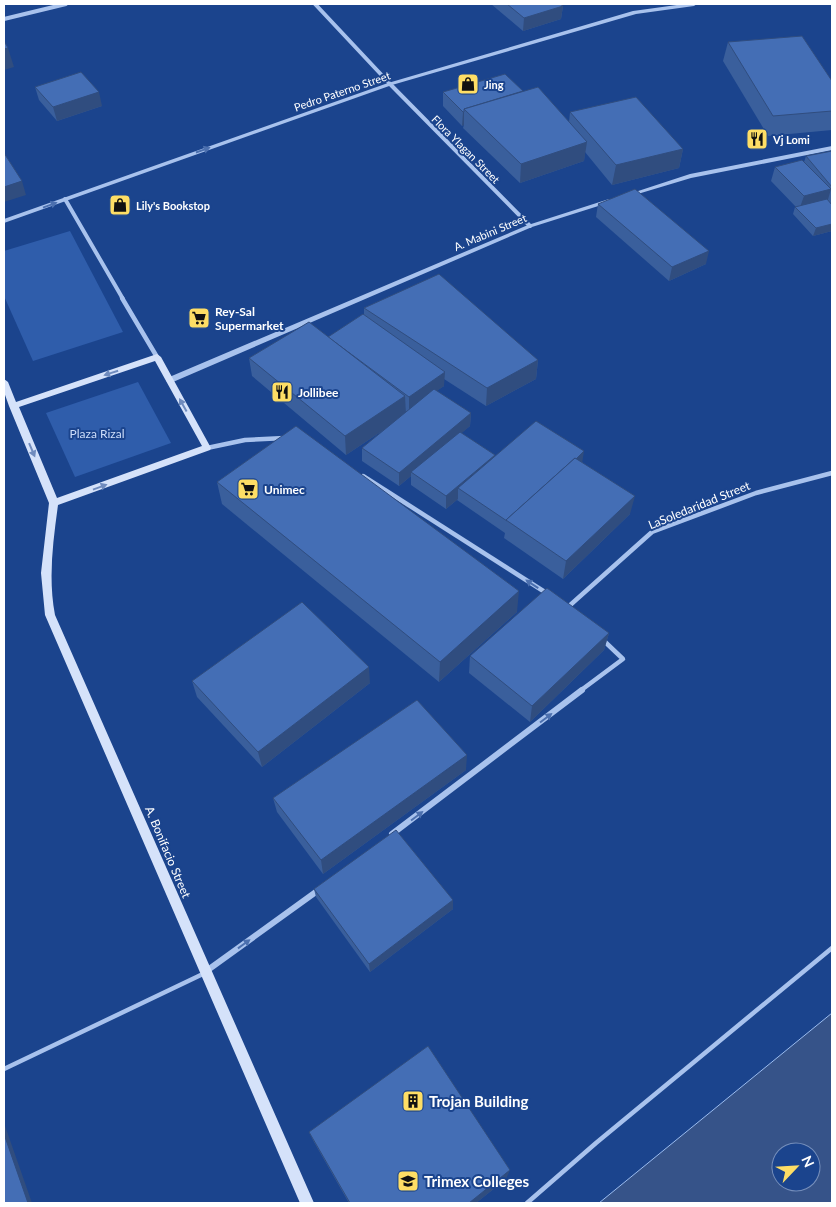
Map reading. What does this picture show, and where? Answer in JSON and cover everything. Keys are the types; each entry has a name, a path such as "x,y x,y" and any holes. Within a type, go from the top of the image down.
{"main road":[{"path":"4,382 13,406 54,503 207,448 157,357 13,406"},
{"name":"A. Bonifacio Street","path":"54,503 44,572 45,594 50,616 307,1203"}],"street":[{"path":"4,19 66,4"},
{"name":"Flora Ylagan Street","path":"315,4 390,84 530,226"},
{"name":"Pedro Paterno Street","path":"4,221 390,84 634,12 694,4"},
{"path":"624,197 690,176 832,148"},
{"path":"65,199 157,357"},
{"name":"A. Mabini Street","path":"170,380 530,226 614,200"},
{"path":"207,448 237,440 265,437 293,439"},
{"name":"LaSoledaridad Street","path":"568,607 652,532 756,493 832,473"},
{"path":"360,474 551,596"},
{"path":"560,602 575,614"},
{"path":"387,839 624,659 596,633"},
{"path":"205,973 324,886"}],"lane":[{"path":"527,1203 596,1143 832,948"},
{"path":"4,1069 205,973"}],"green space":[{"path":"70,231 123,332 33,361 4,296 4,251"},
{"name":"Plaza Rizal","path":"138,382 171,443 75,477 46,413"}],"shaded area":[{"path":"832,1013 832,1203 599,1203"}],"building":[{"path":"507,4 560,4 563,6 524,18"},
{"path":"802,36 832,81 832,111 773,116 728,42"},
{"path":"4,41 8,48 4,49"},
{"path":"81,72 99,92 53,107 35,87"},
{"path":"505,74 523,91 464,109 464,112 443,92"},
{"path":"538,87 587,142 521,164 464,109"},
{"path":"636,97 683,149 616,165 570,112"},
{"path":"832,151 832,187 806,156"},
{"path":"4,153 22,181 4,187"},
{"path":"802,160 831,189 804,196 775,167"},
{"path":"635,189 709,251 672,267 598,204"},
{"path":"827,199 832,205 832,224 816,228 795,207"},
{"path":"439,274 538,360 487,388 364,308"},
{"path":"363,314 445,372 409,397 328,337"},
{"path":"309,322 405,396 345,436 249,358"},
{"path":"434,389 471,413 399,473 362,448"},
{"path":"536,421 584,451 507,521 458,488"},
{"path":"296,426 519,591 440,662 217,482"},
{"path":"460,432 495,455 446,496 411,472"},
{"path":"575,458 635,496 566,561 506,520"},
{"path":"547,588 609,633 532,706 470,656"},
{"path":"302,602 369,667 258,752 192,681"},
{"path":"417,700 467,755 321,860 273,798"},
{"path":"396,830 453,900 369,964 314,889"},
{"name":"Trojan Building","path":"428,1046 510,1170 469,1203 350,1203 309,1132"},
{"path":"4,1134 28,1203 4,1203"}],"place":[{"name":"Jing","path":"468,84"},
{"name":"Vj Lomi","path":"757,139"},
{"name":"Lily's Bookstop","path":"120,205"},
{"name":"Rey-Sal Supermarket","path":"199,318"},
{"name":"Jollibee","path":"282,392"},
{"name":"Unimec","path":"248,489"},
{"name":"Trojan Building","path":"413,1101"},
{"name":"Trimex Colleges","path":"408,1181"}]}
